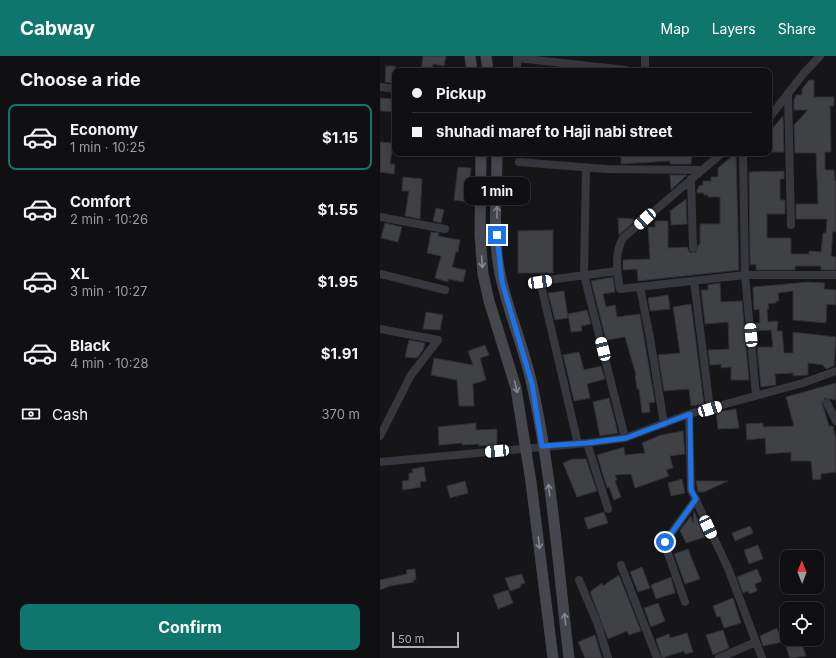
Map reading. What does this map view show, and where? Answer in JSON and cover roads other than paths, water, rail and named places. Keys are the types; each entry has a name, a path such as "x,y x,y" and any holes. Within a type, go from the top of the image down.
{"main road":[{"path":"470,56 472,68"},
{"path":"486,56 488,68"},
{"path":"481,156 480,235 483,274 489,301 516,388 526,448 553,658"},
{"path":"497,156 497,235 500,272 505,297 532,384 542,446 569,658"}],"street":[{"path":"645,56 645,65"},
{"path":"772,114 804,73 820,56"},
{"path":"517,68 517,57 609,68"},
{"path":"380,87 392,89"},
{"path":"788,94 791,225"},
{"path":"718,156 623,238 618,247 617,270 620,289 745,275 836,274"},
{"path":"743,156 745,275 756,396"},
{"path":"519,162 606,169 701,170"},
{"path":"586,167 584,275 626,438"},
{"path":"691,179 693,248"},
{"path":"380,216 446,229"},
{"path":"578,444 540,282 617,270"},
{"path":"380,274 445,290"},
{"path":"694,281 710,409"},
{"path":"640,287 664,424"},
{"path":"380,329 438,340 411,375 380,436"},
{"path":"380,462 542,446 578,444 626,438 690,414 756,396 836,371"},
{"path":"827,403 836,421"},
{"path":"690,414 691,490 728,568 762,658"},
{"path":"587,443 608,509"},
{"path":"685,602 664,546 665,542 696,499"},
{"path":"621,564 657,658"},
{"path":"579,580 598,625 608,658"},
{"path":"719,658 756,642"}]}
